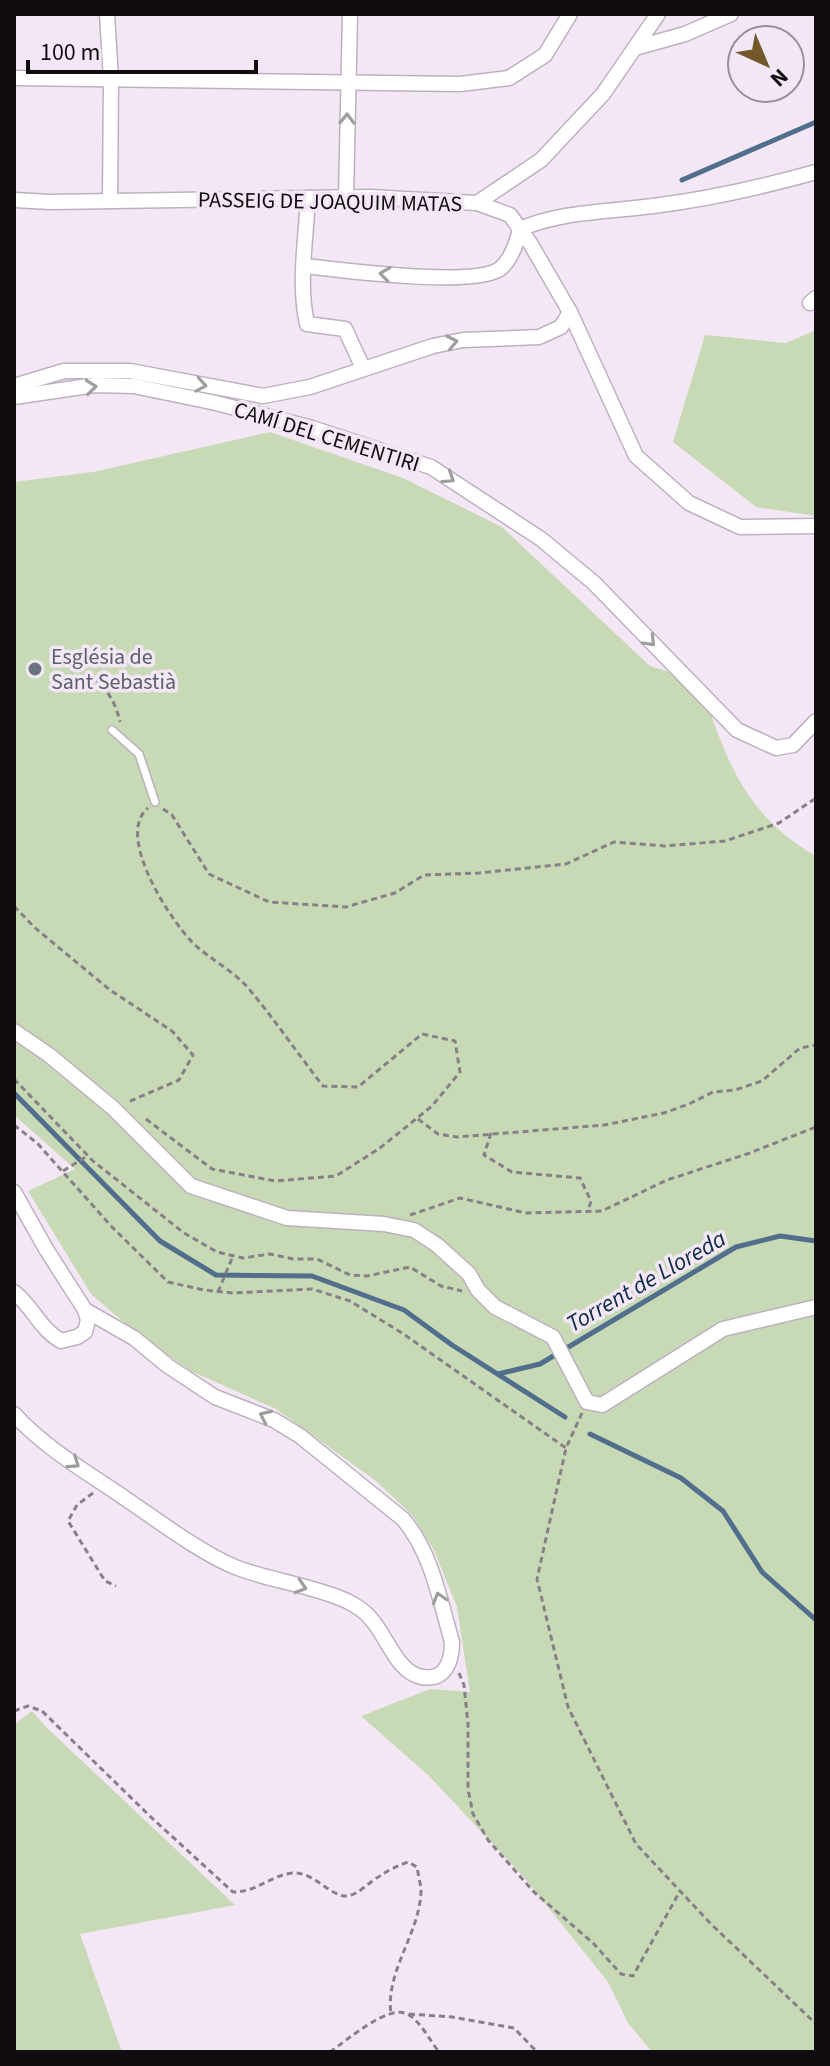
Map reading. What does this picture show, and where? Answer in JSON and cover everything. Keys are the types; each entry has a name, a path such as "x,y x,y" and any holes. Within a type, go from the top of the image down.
{"street":[{"path":"107,14 111,80 110,201"},
{"path":"346,197 350,14"},
{"path":"14,78 460,84 509,78 545,55 570,14"},
{"name":"PASSEIG DE JOAQUIM MATAS","path":"14,200 346,197 477,203 541,160 603,94 658,14"},
{"path":"635,48 685,34 731,14"},
{"path":"520,229 534,223 580,214 746,192 816,172"},
{"path":"308,198 303,247 307,324 345,329 363,368"},
{"path":"477,203 510,215 520,229 570,312 636,456 689,503 740,527 816,526"},
{"path":"305,266 401,276 485,276 501,267 516,246 520,229"},
{"path":"14,386 64,371 130,371 263,396 310,387 363,368 463,340 539,337 561,327 570,312"},
{"name":"CAMÍ DEL CEMENTIRI","path":"14,397 95,385 134,386 312,428 431,467 541,539 594,583 737,730 776,748 793,745 816,721"},
{"path":"14,1031 49,1055 113,1108 191,1186 287,1218 384,1224 414,1230 469,1274 478,1290 495,1307 553,1337 587,1402 602,1405 723,1329 816,1307"},
{"path":"14,1192 85,1310 88,1320 85,1332 61,1341 48,1334 24,1300 14,1292"},
{"path":"14,1414 36,1437 167,1527 234,1566 346,1601 370,1616 400,1664 411,1673 423,1677 438,1676 448,1668 452,1642 425,1552 414,1532 390,1507 300,1436 274,1420 215,1397 168,1366 134,1338 85,1310"}],"lane":[{"path":"112,730 139,754 155,802"}],"path":[{"path":"59,660 82,667 105,689 117,709 120,725"},
{"path":"139,1112 212,1169 275,1181 336,1176 380,1148 432,1106 460,1072 455,1041 422,1034 358,1087 323,1086 247,987 192,942 159,898 135,837 140,814 155,802 172,815 209,874 269,902 346,907 395,893 424,875 566,864 614,842 665,846 725,841 779,823 816,798"},
{"path":"14,906 34,927 110,990 172,1031 193,1055 179,1080 113,1108"},
{"path":"417,1118 438,1134 457,1137 604,1125 664,1113 713,1092 735,1090 762,1081 800,1048 816,1045"},
{"path":"14,1079 87,1155 184,1233 217,1252 243,1258 270,1254 293,1259 317,1259 350,1275 367,1276 410,1267 441,1286 456,1291 478,1290"},
{"path":"14,1125 37,1143 112,1227 168,1282 218,1292 312,1289 350,1301 402,1333 566,1448"},
{"path":"409,1215 460,1198 526,1213 602,1211 667,1180 816,1127"},
{"path":"491,1133 484,1155 512,1172 580,1178 591,1201 588,1212"},
{"path":"63,1171 87,1155"},
{"path":"218,1292 233,1256"},
{"path":"587,1402 566,1448 537,1579 568,1707 636,1844 816,2024"},
{"path":"103,1498 94,1492 77,1505 68,1521 105,1581 116,1586"},
{"path":"452,1654 464,1685 468,1789 473,1814 488,1840 534,1892 593,1943 621,1974 633,1976 680,1891"},
{"path":"14,1711 28,1706 42,1711 177,1843 233,1892 249,1892 270,1880 294,1873 316,1879 339,1895 351,1896 381,1875 408,1862 417,1867 421,1891 414,1925 388,1997 391,2014"},
{"path":"330,2052 377,2019 399,2011 514,2028 537,2052"},
{"path":"409,2014 439,2052"}],"green space":[{"path":"816,330 816,516 756,507 673,442 705,335 786,343"},
{"path":"270,432 403,478 502,527 650,666 700,682 728,759 754,802 791,840 816,856 816,2052 652,2052 628,2023 608,1982 523,1876 429,1776 361,1716 430,1689 470,1692 457,1607 434,1550 413,1516 376,1481 276,1409 191,1371 136,1333 91,1294 28,1191 75,1169 14,1115 14,482 93,472"},
{"path":"32,1711 235,1905 80,1934 122,2052 14,2052 14,1725"}],"waterway":[{"path":"682,180 816,122"},
{"path":"14,1093 160,1241 216,1275 312,1276 404,1310 452,1345 565,1417"},
{"name":"Torrent de Lloreda","path":"498,1374 540,1364 736,1247 780,1236 816,1241"},
{"path":"590,1434 681,1478 723,1511 762,1572 816,1620"}],"place":[{"name":"Església de Sant Sebastià","path":"35,669"}]}
